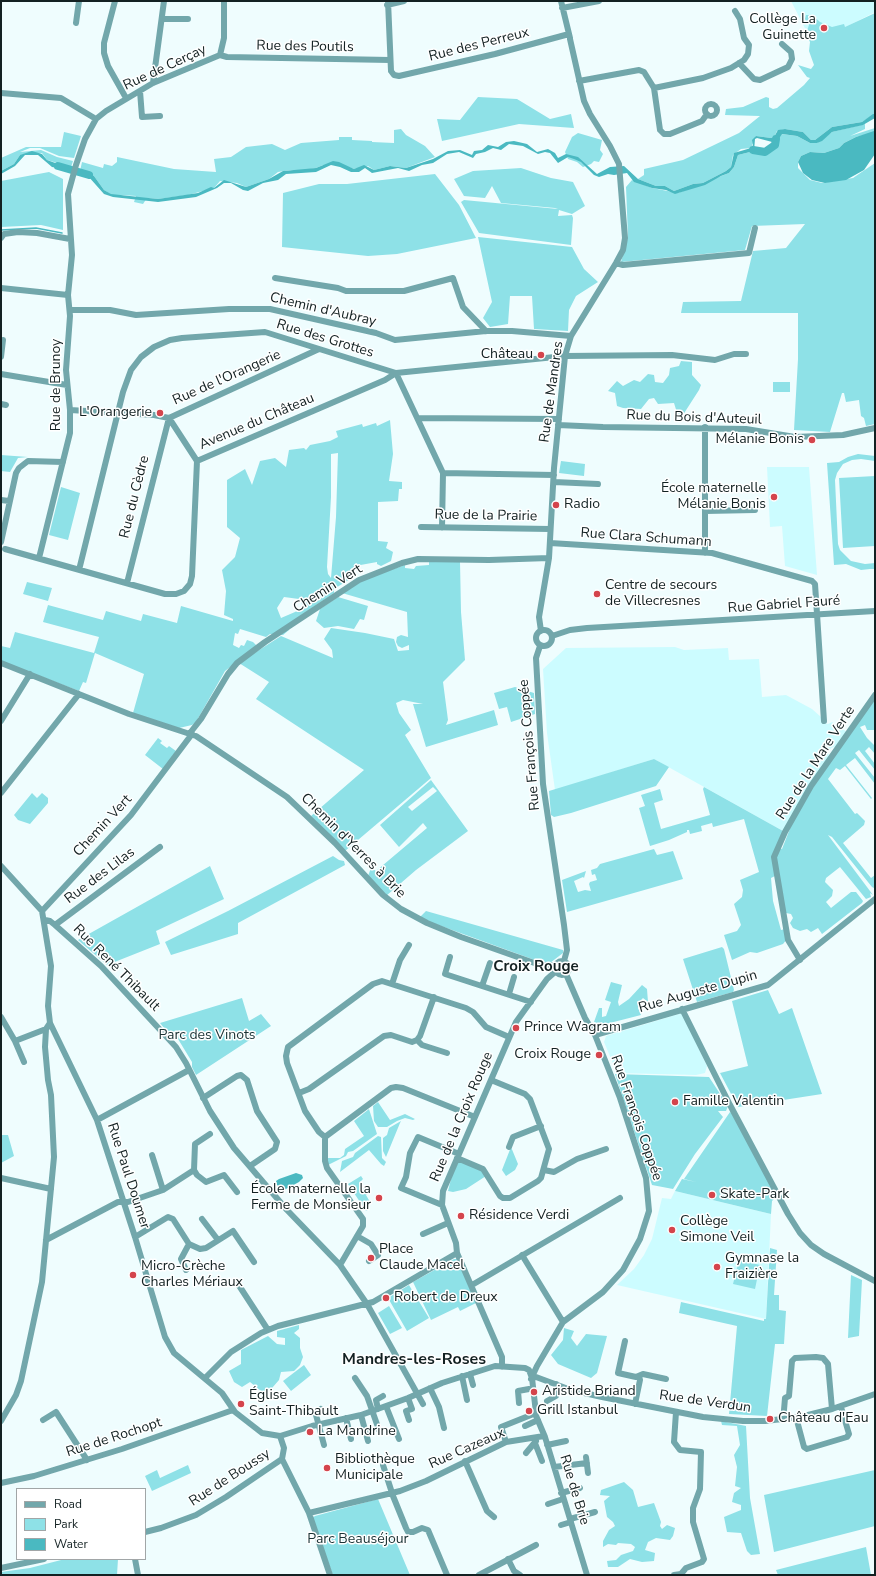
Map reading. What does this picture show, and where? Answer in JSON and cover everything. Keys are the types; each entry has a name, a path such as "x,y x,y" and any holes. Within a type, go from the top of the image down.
{"street":[{"path":"76,22 79,1"},
{"path":"116,1 104,43 104,53 108,66 126,98"},
{"path":"153,83 164,1"},
{"name":"Rue de Cerçay","path":"70,184 85,139 96,119 126,98 153,83 220,55 224,38 224,1"},
{"path":"390,60 388,3 404,1"},
{"name":"Rue de Mandres","path":"540,631 539,617 549,558 558,422 565,356 571,336 616,263 623,250 625,238 622,182 617,159 590,114 560,1"},
{"path":"562,8 599,1"},
{"path":"654,88 703,78 744,60 748,54 748,45 744,38 740,20 735,11"},
{"path":"162,19 188,19"},
{"name":"Rue des Perreux","path":"390,60 391,71 394,75 408,75 570,36"},
{"path":"739,63 754,79 760,80 788,67 792,59 791,52 782,44"},
{"name":"Rue des Poutils","path":"220,55 227,57 390,60"},
{"path":"580,81 639,70 644,72 654,88 660,130 664,134 670,134 702,121 707,114"},
{"path":"140,91 142,117 160,116"},
{"path":"1,93 61,98 96,119"},
{"name":"Rue de Brunoy","path":"39,558 70,432 70,410 67,385 70,310 68,295 72,255 68,194 70,184"},
{"path":"616,263 623,265 749,253 755,228"},
{"path":"1,238 4,234 18,232 37,233 70,239"},
{"path":"275,278 338,288 346,291 404,291 453,278 463,307 486,331"},
{"path":"1,288 68,295"},
{"name":"Chemin d'Aubray","path":"70,310 110,310 136,315 229,309 270,309 376,333 394,340 486,331 512,331 571,336"},
{"name":"Rue des Grottes","path":"80,570 123,392 131,370 141,356 154,347 170,340 264,332 396,373"},
{"path":"1,357 3,340"},
{"name":"Rue de l'Orangerie","path":"70,410 169,418 319,349"},
{"name":"Avenue du Château","path":"2,546 170,595 184,591 190,584 192,576 197,461 385,380 396,373 565,356 672,355 716,360 734,354 746,354"},
{"path":"396,373 443,473 442,528"},
{"path":"1,374 67,385"},
{"path":"169,418 197,461"},
{"name":"Rue du Cèdre","path":"126,583 169,418"},
{"name":"Rue du Bois d'Auteuil","path":"418,418 558,422 604,428 705,427 761,430 795,437 843,435 875,428"},
{"path":"705,427 705,553"},
{"path":"2,546 16,473 22,464 28,461 63,462"},
{"path":"443,473 554,475"},
{"path":"554,482 598,484"},
{"path":"1,500 10,501"},
{"path":"705,511 755,510"},
{"name":"Rue de la Prairie","path":"421,527 550,529"},
{"name":"Rue Clara Schumann","path":"550,543 712,553 808,579 815,584 824,721"},
{"name":"Chemin Vert","path":"42,911 131,815 191,734 228,674 237,663 265,642 359,580 402,563 418,559 489,560 549,558"},
{"name":"Rue Gabriel Fauré","path":"552,636 570,630 587,628 875,611"},
{"path":"540,631 547,631 552,636 549,645 540,646 535,638 540,631"},
{"name":"Rue François Coppée","path":"540,646 536,658 544,789 567,950 564,961"},
{"name":"Chemin d'Yerres à Brie","path":"1,663 129,714 191,734 240,764 287,797 335,843 383,895 401,909 427,923 461,937 540,965 555,965"},
{"path":"1,721 30,674"},
{"path":"1,793 79,694"},
{"name":"Rue de la Mare Verte","path":"800,960 788,940 774,857 785,832 812,786 875,694"},
{"name":"Rue des Lilas","path":"55,925 160,847"},
{"name":"Rue Paul Doumer","path":"1,866 42,911 45,920 51,966 48,1026 97,1120 169,1345 174,1353 222,1393 233,1410 262,1433 280,1436"},
{"name":"Rue Auguste Dupin","path":"595,1035 768,985 875,899"},
{"name":"Rue René Thibault","path":"45,920 55,925 128,993 176,1047 222,1130 250,1166 288,1210 340,1265 367,1304 424,1404"},
{"path":"392,984 400,960 409,945"},
{"path":"450,956 445,974 531,1002"},
{"path":"560,961 564,961 569,966 569,971 562,976 556,972 555,965 560,961"},
{"path":"482,986 490,964"},
{"name":"Rue de la Croix Rouge","path":"502,1367 502,1357 457,1253 456,1243 442,1205 443,1191 516,1022 547,979 556,972"},
{"name":"Rue François Coppée","path":"532,1378 536,1366 563,1322 589,1304 618,1277 631,1258 640,1238 648,1211 646,1178 620,1098 595,1035 585,1018 566,974"},
{"path":"509,994 514,978"},
{"path":"325,1137 319,1132 305,1111 286,1056 291,1044 373,984 382,981 466,1008 473,1012 486,1027 509,1037"},
{"path":"299,1093 319,1082 379,1038 391,1035 412,1042 417,1040 420,1036 434,997"},
{"path":"682,1009 731,1107 788,1214 800,1233 811,1245 824,1254 875,1281"},
{"path":"1,1017 15,1041 24,1062"},
{"path":"1,1421 16,1396 21,1381 42,1282 53,1173 54,1137 51,1095 46,1063 48,1026 15,1041"},
{"path":"417,1040 422,1045 447,1052"},
{"path":"97,1120 189,1070"},
{"path":"203,1098 236,1076 241,1075 247,1080 257,1111 277,1142 275,1148 250,1166"},
{"path":"442,1205 401,1188 406,1177 410,1153 418,1137 483,1169 500,1196 507,1198 538,1181 544,1170 549,1149 528,1095 491,1080"},
{"path":"325,1137 391,1088 396,1087 403,1088 475,1118"},
{"path":"508,1147 513,1137 541,1126"},
{"path":"210,1134 194,1144 194,1170 197,1175 206,1182 224,1175 237,1192"},
{"path":"325,1137 325,1161 327,1168 363,1219 363,1226 340,1265"},
{"path":"544,1170 554,1172 576,1159 606,1149"},
{"path":"152,1155 163,1190"},
{"path":"46,1240 118,1202 123,1202 163,1190 194,1170"},
{"path":"1,1179 51,1189"},
{"path":"472,1285 620,1198"},
{"path":"135,1237 168,1217 173,1219 189,1244 200,1249 206,1248 233,1231 254,1262"},
{"path":"202,1220 218,1240"},
{"path":"423,1234 448,1223"},
{"path":"357,1236 371,1244 378,1255 369,1261"},
{"path":"186,1270 181,1259 189,1244"},
{"path":"205,1378 231,1352 268,1330 300,1320 367,1304 457,1253"},
{"path":"522,1255 563,1322"},
{"path":"238,1284 268,1330"},
{"path":"625,1341 618,1373 639,1376 643,1374 666,1379"},
{"path":"784,1410 785,1398 789,1396 792,1360 795,1358 821,1357 826,1361 829,1369 832,1409"},
{"path":"330,1575 309,1513 282,1459 284,1448 280,1436 318,1424 361,1415 462,1376 495,1366 525,1368 529,1370 532,1378"},
{"path":"470,1374 473,1385"},
{"path":"462,1376 467,1400"},
{"path":"635,1404 640,1380 639,1376"},
{"name":"Rue de Verdun","path":"532,1378 536,1377 585,1394 676,1412 743,1421 765,1421 796,1417 841,1407 875,1394"},
{"path":"355,1378 375,1410"},
{"name":"Rue de Brie","path":"532,1378 529,1384 529,1389 532,1405 536,1413"},
{"name":"Rue de Brie","path":"532,1378 536,1413 571,1521 586,1575"},
{"path":"547,1401 556,1396 556,1384"},
{"path":"430,1388 439,1407 444,1428"},
{"path":"519,1403 518,1391 529,1389"},
{"path":"379,1430 375,1410 376,1400 384,1396"},
{"path":"408,1398 412,1409 406,1411 409,1420"},
{"path":"386,1406 398,1439"},
{"path":"796,1417 804,1447 807,1449 846,1437 849,1434 841,1407"},
{"path":"321,1409 316,1414 324,1445"},
{"name":"Rue de Rochopt","path":"1,1483 19,1481 87,1460 233,1410"},
{"path":"43,1420 56,1412 87,1460"},
{"path":"674,1575 680,1574 686,1568 702,1562 704,1559 693,1522 693,1508 700,1489 701,1452 680,1450 674,1442 676,1412"},
{"path":"506,1442 501,1427 536,1413"},
{"path":"361,1415 368,1441"},
{"path":"346,1418 351,1439"},
{"path":"525,1426 538,1420"},
{"name":"Rue Cazeaux","path":"309,1513 392,1493 426,1481 506,1442 536,1440 544,1436"},
{"path":"526,1452 536,1440"},
{"path":"536,1440 542,1461"},
{"path":"547,1445 566,1441"},
{"name":"Rue de Boussy","path":"146,1532 161,1528 196,1515 226,1497 282,1459"},
{"path":"554,1467 586,1460 588,1473"},
{"path":"465,1461 487,1511 494,1517"},
{"path":"383,1465 392,1493 408,1532 413,1532 422,1528 428,1530 447,1575"},
{"path":"548,1504 580,1488"},
{"path":"561,1524 595,1512"},
{"path":"479,1575 536,1545"},
{"path":"508,1559 514,1571 520,1575"},
{"path":"1,1568 39,1560"},
{"path":"135,1560 138,1575"}],"shaded area":[{"name":"Collège La Guinette","path":"791,1 875,1 875,12 813,44"},
{"path":"767,467 809,467 817,575 785,566 782,526 770,527"},
{"path":"675,647 684,650 728,648 729,660 759,659 762,697 786,695 812,709 821,717 821,722 828,724 832,722 847,732 837,746 831,748 828,752 829,757 783,831 654,759 555,790 547,733 543,669 566,648"},
{"path":"682,1013 707,1066 705,1073 696,1075 617,1073 604,1042 606,1036"},
{"path":"675,1191 771,1214 766,1319 617,1285 634,1269 644,1255 652,1239 662,1198 671,1199"}],"green space":[{"path":"875,13 875,114 862,122 832,127 815,140 811,140 803,132 785,129 777,131 774,137 771,138 756,136 751,148 741,149 733,155 731,167 726,171 703,183 693,184 674,191 665,186 656,186 638,179 644,175 644,169 683,160 739,133 760,116 725,115 726,109 743,107 766,97 769,98 769,107 773,109 777,108 804,85 810,78 807,77 798,65 811,69 814,65 809,51 810,42 806,34 809,25 805,19 806,15 812,15 820,22 832,27 844,24 845,27"},
{"path":"478,97 517,99 550,119 571,114 574,128 519,124 442,141 437,119 460,120"},
{"path":"865,124 865,129 850,136 875,128 875,132 856,137 844,143 839,148 824,153 810,152 801,156 798,162 798,168 810,180 822,183 853,178 875,163 875,424 866,426 864,418 861,416 859,400 846,402 844,393 842,393 830,432 794,430 798,359 798,313 681,313 683,302 741,301 753,251 786,248 805,224 752,226 745,250 621,262 628,237 626,187 632,180 652,188 678,193 729,173 734,167 738,155 754,151 761,154 768,152 775,147 781,134 797,136 810,143 817,143 832,132"},
{"path":"401,129 406,135 425,146 435,157 406,168 390,166 374,170 368,166 354,169 343,165 323,165 316,168 299,171 290,170 278,172 269,179 246,187 237,183 220,181 214,188 188,195 158,199 147,198 143,204 134,202 136,196 123,195 115,197 104,190 94,176 82,170 80,171 82,162 103,168 104,164 112,166 117,162 117,157 174,169 216,172 214,159 231,157 246,147 272,144 285,150 301,143 339,140 339,137 352,137 352,140 394,143 394,130"},
{"path":"64,132 81,136 74,158 59,156 40,148 30,148 20,152 41,150 57,157 73,161 71,167 47,160 42,153 20,155 14,164 1,171 1,158 26,147 61,147"},
{"path":"578,133 602,140 600,150 603,154 599,162 594,161 583,167 577,162 568,159 565,152 572,137"},
{"path":"521,168 551,178 573,182 585,206 572,214 559,210 558,216 572,215 571,245 479,233 461,202 464,200 558,209 501,203 492,186 485,198 464,196 454,179 473,171"},
{"path":"49,172 63,179 63,230 41,225 1,227 1,181"},
{"path":"435,174 459,205 476,238 397,254 368,256 282,247 283,193 319,184 347,184"},
{"path":"478,237 572,247 584,269 598,282 576,296 569,310 568,331 534,329 532,296 510,296 508,324 490,327 483,318 492,302"},
{"path":"681,361 692,362 692,375 701,385 681,418 678,416 674,403 658,404 654,398 649,399 641,409 623,408 617,406 615,393 608,391 617,381 623,386 634,380 640,382 648,374 654,375 655,382 663,383 669,375 670,368 679,366"},
{"path":"773,382 790,382 790,392 773,392"},
{"path":"390,420 393,454 389,481 402,482 402,489 399,489 398,501 378,502 378,541 388,542 386,548 393,552 391,561 381,566 377,564 377,562 355,566 355,576 334,589 334,593 290,623 289,630 283,635 270,634 266,637 240,629 238,634 235,633 233,645 239,648 241,645 244,646 247,640 253,642 257,646 225,671 196,722 192,725 179,728 133,713 144,674 95,653 86,683 83,682 79,691 1,661 1,646 10,648 15,632 94,653 99,637 43,622 48,605 103,620 106,611 141,621 143,614 177,623 181,606 233,621 233,619 224,615 226,591 222,570 235,557 240,538 227,527 227,480 245,469 252,485 260,461 275,458 286,467 289,450 304,448 306,450 310,445 330,441 338,437 336,431 362,424 363,427 376,423 377,426","holes":["338,453 336,517 331,578 328,574 327,567 331,497 331,454","284,597 299,599 303,606 295,612 281,618 277,608"]},
{"path":"858,454 875,456 875,461 861,459 852,460 843,464 837,473 835,480 838,544 840,550 851,561 865,564 875,563 875,569 861,570 846,564 834,565 827,463 839,462"},
{"path":"1,455 28,457 18,458 10,472 1,471"},
{"path":"561,461 585,464 584,476 559,473"},
{"path":"875,476 875,546 843,548 839,478"},
{"path":"61,487 80,493 68,540 49,535"},
{"path":"429,562 460,562 461,612 465,660 443,682 448,720 446,725 494,710 498,725 426,747 413,704 423,704 403,700 396,703 399,713 411,730 405,735 431,778 345,851 311,816 364,770 256,699 269,682 239,663 281,636 333,658 332,650 324,639 331,628 394,639 398,651 409,650 409,645 402,648 398,646 396,642 397,637 401,635 408,637 407,612 342,593 362,581 382,573 405,565 405,568 414,569 416,566 429,565"},
{"path":"27,582 52,588 48,601 23,594"},
{"path":"338,597 368,606 364,620 360,619 354,629 338,626 324,628 316,621 320,609"},
{"path":"515,687 534,693 535,714 511,722 507,707 499,709 494,693"},
{"path":"875,698 875,730 867,730 865,725 860,727 867,738 875,746 875,754 869,747 865,751 875,764 875,770 859,750 855,753 875,778 875,784 855,758 846,765 872,798 871,799 845,766 840,770 836,768 828,779 855,814 857,813 865,821 864,825 843,843 871,878 875,875 874,888 832,837 828,835 873,895 870,893 871,897 866,899 840,867 826,878 825,882 833,890 832,896 826,902 831,908 851,892 856,892 863,901 862,903 822,934 818,928 811,932 807,929 800,931 793,928 790,923 793,918 791,914 786,913 775,876 771,878 773,901 781,930 785,929 787,939 783,944 757,953 750,952 732,960 724,935 737,931 741,925 734,904 742,897 743,890 740,880 759,872 744,819 713,827 712,823 701,826 702,831 690,834 689,830 687,830 687,832 669,840 650,846 639,808 645,806 641,795 660,789 663,800 654,803 661,829 710,815 703,789 704,787 783,831 777,847 782,849 791,826 812,789"},
{"path":"158,738 162,741 160,743 167,748 169,746 176,751 163,769 145,755"},
{"path":"654,759 669,767 656,786 571,813 554,817 551,815 549,791"},
{"path":"431,780 468,831 416,870 386,896 368,876 371,868 376,871 427,828 423,823 399,847 380,825","holes":["433,787 437,791 412,811 408,807"]},
{"path":"32,793 37,798 42,793 48,798 48,803 30,824 18,820 14,815"},
{"path":"654,849 657,855 673,851 683,879 567,912 562,880 586,871 584,878 583,877 574,881 578,892 585,890 591,891 589,884 590,882 597,880 595,874 592,875 591,870 597,868 600,864"},
{"path":"333,856 344,861 345,865 238,923 238,934 171,955 165,942"},
{"path":"210,866 224,899 156,931 160,944 107,965 78,940"},
{"path":"426,911 563,950 563,953 550,963 543,963 419,918"},
{"path":"722,947 724,949 734,990 733,992 697,1002 683,959"},
{"path":"611,982 622,985 618,1002 619,1006 629,999 642,985 647,989 648,1002 643,998 640,1001 638,1008 641,1015 602,1025 594,1022 599,1008 602,1008 602,1017 606,1016 611,1002 605,1000"},
{"path":"768,990 779,1014 792,1008 822,1094 738,1107 720,1073 748,1066 732,1001"},
{"name":"Parc des Vinots","path":"242,998 249,1021 261,1014 271,1026 196,1075 192,1067 192,1062 175,1034 169,1034 160,1023"},
{"path":"615,1074 709,1077 728,1106 726,1111 718,1111 723,1117 695,1154 673,1189 652,1185"},
{"path":"378,1102 390,1120 405,1114 415,1119 405,1118 387,1127 378,1127 374,1121 373,1106"},
{"path":"369,1109 377,1134 353,1151 348,1152 346,1156 328,1165 327,1158 340,1158 344,1155 345,1149 364,1136 354,1121"},
{"path":"730,1112 734,1114 776,1197 772,1201 771,1214 675,1191 682,1179 696,1182 684,1179"},
{"path":"401,1121 386,1157 383,1151 383,1138 387,1135 389,1128"},
{"path":"1,1135 8,1135 14,1156 1,1163"},
{"path":"378,1136 381,1137 382,1158 386,1162 384,1166 369,1150 340,1172 342,1161 353,1157 355,1153"},
{"path":"511,1147 518,1164 515,1170 506,1176 502,1170"},
{"path":"459,1161 483,1168 486,1176 466,1189 453,1192 448,1191 452,1175"},
{"path":"361,1176 363,1179 360,1182 366,1193 369,1193 366,1195 370,1202 365,1205 368,1210 366,1211 348,1184"},
{"path":"770,1248 777,1250 774,1295 779,1295 779,1310 786,1311 784,1344 775,1344 767,1416 729,1414 737,1326 679,1313 681,1302 764,1321 764,1319 766,1319"},
{"path":"454,1259 457,1259 476,1303 460,1311 458,1307 431,1320 413,1282"},
{"path":"739,1260 760,1265 755,1289 733,1284"},
{"path":"851,1275 862,1280 859,1336 848,1338"},
{"path":"409,1285 429,1318 407,1331 388,1298"},
{"path":"389,1306 402,1328 390,1334 378,1313"},
{"path":"299,1325 299,1329 294,1333 300,1338 300,1348 303,1357 300,1365 294,1371 281,1372 279,1380 266,1395 250,1382 242,1387 234,1382 229,1371 241,1364 241,1350 268,1336 277,1344 285,1345 285,1338 277,1337 277,1331"},
{"path":"564,1328 574,1331 571,1338 577,1346 586,1334 607,1336 597,1373 591,1378 558,1364 551,1355 563,1340"},
{"path":"304,1365 311,1375 291,1391 283,1381"},
{"path":"721,1421 746,1426 750,1498 760,1554 751,1555 747,1551 741,1533 727,1532 724,1517 741,1510 741,1505 732,1502 734,1493 741,1488 735,1486 737,1467 734,1455 740,1445 737,1426 722,1425"},
{"path":"188,1465 191,1473 152,1491 145,1476 157,1470 160,1478"},
{"path":"875,1470 875,1526 774,1552 764,1495"},
{"path":"624,1482 633,1490 638,1507 654,1503 662,1529 667,1525 675,1528 673,1536 670,1540 656,1538 648,1542 645,1550 655,1553 654,1561 642,1562 630,1559 618,1567 608,1567 607,1561 616,1560 621,1555 633,1551 635,1547 631,1544 618,1543 616,1545 608,1544 603,1547 603,1541 609,1530 615,1526 607,1517 604,1501 610,1496 600,1495 601,1490"},
{"name":"Parc Beauséjour","path":"378,1499 410,1575 333,1575 312,1518"},
{"path":"866,1547 871,1575 778,1575 776,1570"},
{"path":"61,1560 118,1560 117,1575 1,1575 1,1572 30,1568"}],"water":[{"path":"875,114 875,118 863,125 832,132 822,141 817,143 810,143 797,136 782,134 776,143 757,138 755,139 754,151 738,155 734,167 729,173 705,185 675,194 666,190 652,188 634,182 627,173 614,175 608,174 599,177 594,175 581,162 574,159 568,157 558,163 550,153 545,152 538,154 523,146 509,144 501,150 493,148 476,154 473,158 459,152 447,154 433,163 422,165 409,171 398,168 372,173 365,168 359,172 351,172 331,165 316,172 286,174 278,180 263,183 248,191 243,190 231,183 224,183 217,188 196,197 158,202 113,197 104,194 88,176 79,173 82,170 94,176 104,190 111,194 158,199 198,193 211,187 214,188 224,180 246,187 269,179 283,171 316,168 333,161 339,162 354,169 364,165 374,170 390,166 406,168 433,159 448,151 460,150 472,155 474,151 482,150 488,145 498,147 506,142 514,141 527,144 537,152 548,149 555,153 558,158 566,154 578,157 597,174 610,167 624,166 638,179 656,186 665,186 674,191 693,184 703,183 726,171 731,167 734,153 751,148 753,145 752,140 756,136 771,138 774,137 778,130 785,129 803,132 811,140 815,140 832,127 862,122"},
{"path":"874,131 875,154 864,170 846,180 825,183 812,180 803,173 798,162 801,156 810,152 824,153 839,148 844,143 856,137"},
{"path":"32,151 42,154 47,160 69,168 68,170 52,167 38,155 25,155 15,166 1,174 1,171 14,164 20,155"},
{"path":"296,1173 302,1175 303,1178 299,1182 284,1190 277,1185 276,1181 279,1179"}],"waterway":[{"path":"753,150 765,152 775,145 776,139"},
{"path":"58,166 89,175"},
{"path":"1,230 36,228 62,233"}],"place":[{"name":"Collège La Guinette","path":"824,28"},
{"name":"Château","path":"541,355"},
{"name":"L'Orangerie","path":"160,413"},
{"name":"Mélanie Bonis","path":"812,440"},
{"name":"École maternelle Mélanie Bonis","path":"774,497"},
{"name":"Radio","path":"556,505"},
{"name":"Centre de secours de Villecresnes","path":"597,594"},
{"name":"Prince Wagram","path":"516,1028"},
{"name":"Croix Rouge","path":"599,1055"},
{"name":"Famille Valentin","path":"675,1102"},
{"name":"Skate-Park","path":"712,1195"},
{"name":"École maternelle la Ferme de Monsieur","path":"379,1198"},
{"name":"Résidence Verdi","path":"461,1216"},
{"name":"Collège Simone Veil","path":"672,1230"},
{"name":"Place Claude Macel","path":"371,1258"},
{"name":"Gymnase la Fraizière","path":"717,1267"},
{"name":"Micro-Crèche Charles Mériaux","path":"133,1275"},
{"name":"Robert de Dreux","path":"386,1298"},
{"name":"Aristide Briand","path":"534,1392"},
{"name":"Église Saint-Thibault","path":"241,1404"},
{"name":"Grill Istanbul","path":"529,1411"},
{"name":"Château d'Eau","path":"770,1419"},
{"name":"La Mandrine","path":"310,1432"},
{"name":"Bibliothèque Municipale","path":"327,1468"}],"district":[{"name":"Croix Rouge","path":"536,967"},
{"name":"Mandres-les-Roses","path":"414,1360"}]}
